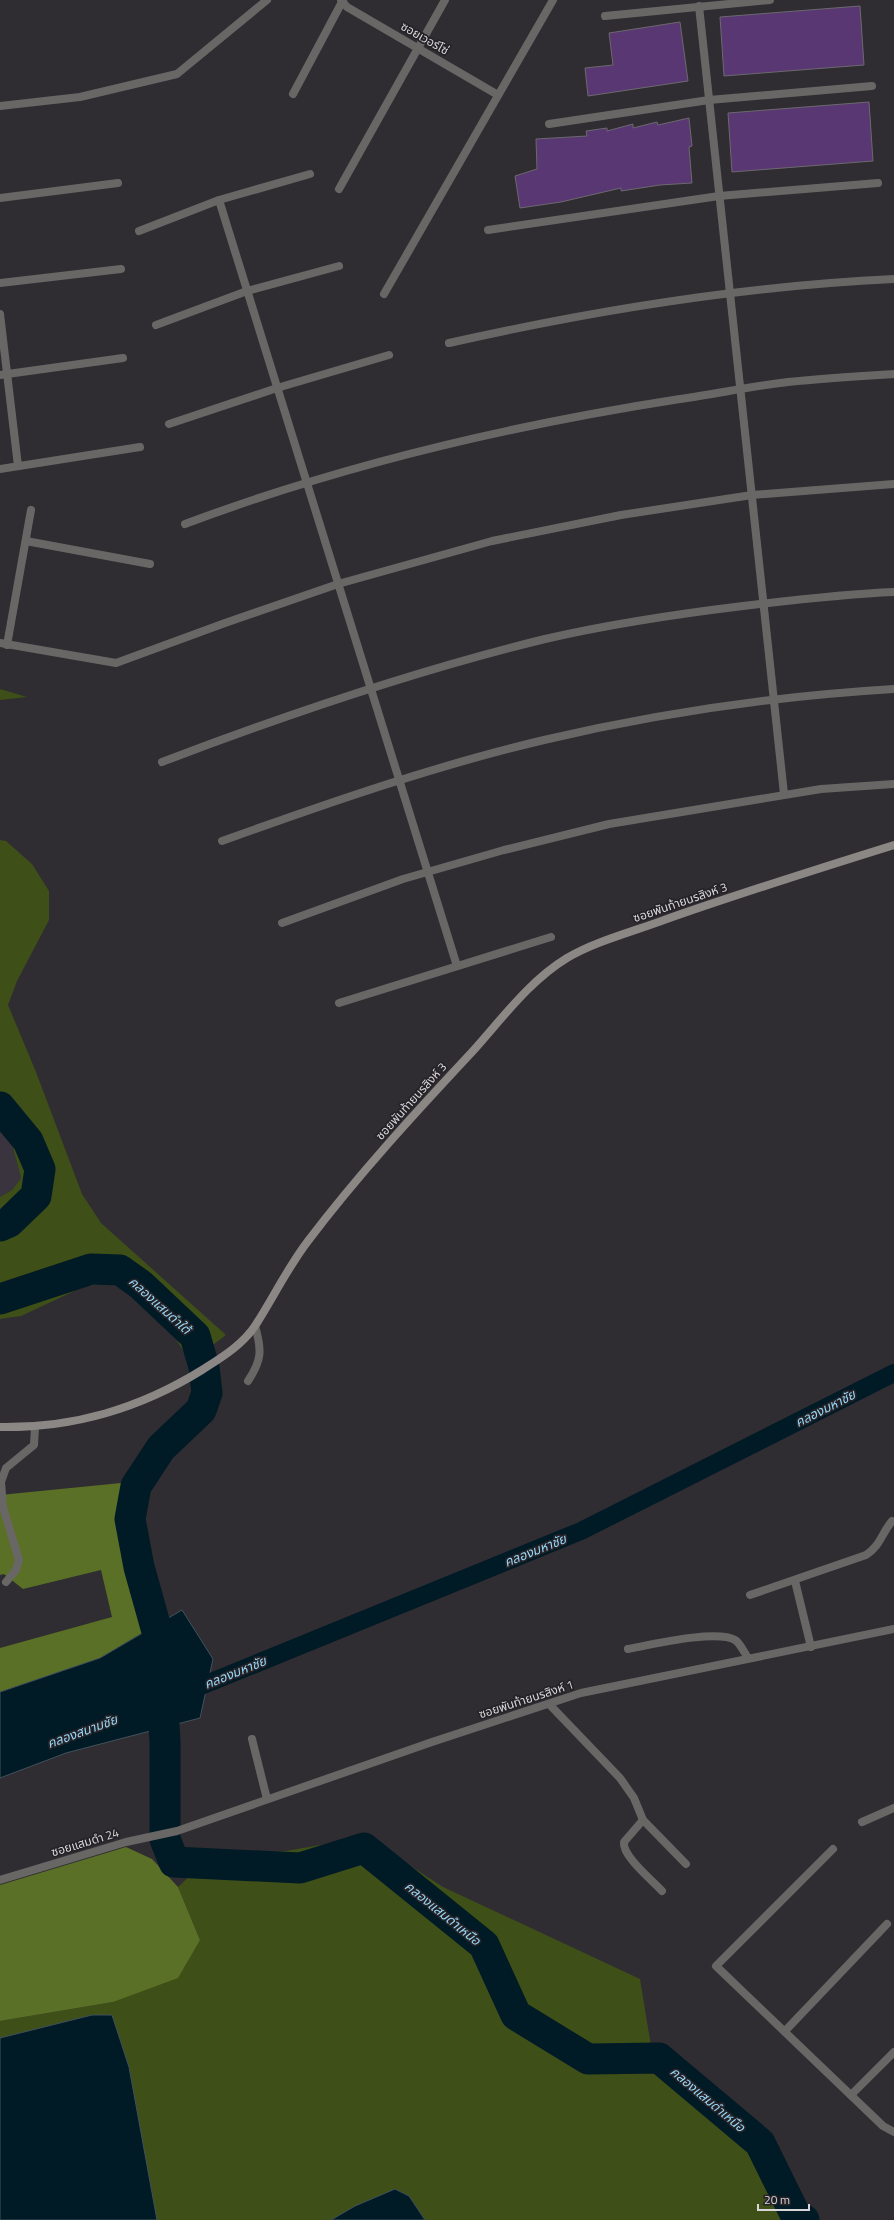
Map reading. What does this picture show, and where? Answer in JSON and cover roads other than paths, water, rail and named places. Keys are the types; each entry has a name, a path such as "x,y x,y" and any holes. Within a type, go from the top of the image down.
{"street":[{"path":"0,106 80,97 178,74 267,0"},
{"path":"293,94 342,0"},
{"name":"ซอยเวอร์โซ่","path":"342,0 347,7 498,94"},
{"path":"339,189 445,0"},
{"path":"384,294 553,0"},
{"path":"605,16 770,0"},
{"path":"699,6 784,794"},
{"path":"549,124 709,100 872,86"},
{"path":"139,231 219,200 310,174"},
{"path":"0,198 118,183"},
{"path":"488,230 719,196 878,183"},
{"path":"219,200 457,966"},
{"path":"156,325 247,291 339,266"},
{"path":"0,283 121,268"},
{"path":"449,343 587,315 730,293 793,286 894,280"},
{"path":"0,314 4,375 18,466"},
{"path":"169,424 277,388 389,355"},
{"path":"4,375 122,358"},
{"path":"185,524 306,482 405,455 549,422 787,382 894,374"},
{"path":"0,469 140,447"},
{"path":"31,510 26,541 4,644 116,664 225,623 338,584 492,541 621,515 752,495 894,484"},
{"path":"26,541 150,564"},
{"path":"162,762 235,734 370,688 546,639 689,613 763,603 894,592"},
{"path":"222,841 353,794 544,740 702,708 774,699 894,689"},
{"path":"282,922 428,872 504,850 609,824 784,794 821,789 894,784"},
{"name":"ซอยพันท้ายนรสิงห์ 3","path":"0,1427 35,1427 95,1417 136,1405 191,1376 228,1353 246,1338 255,1326 306,1243 344,1196 422,1106 524,995 549,971 588,948 647,926 803,873 894,846"},
{"path":"340,1003 552,937"},
{"path":"248,1381 256,1368 260,1357 261,1345 255,1326"},
{"path":"6,1582 16,1570 19,1560 3,1507 1,1482 6,1468 34,1445 35,1427"},
{"path":"750,1595 866,1555 876,1549 885,1529 892,1521"},
{"path":"795,1580 811,1647"},
{"name":"ซอยพันท้ายนรสิงห์ 1","path":"177,1831 581,1693 894,1629"},
{"path":"628,1649 681,1640 727,1636 737,1641 748,1658"},
{"path":"549,1704 620,1778 634,1798 643,1820 686,1864"},
{"path":"252,1739 267,1799"},
{"path":"862,1822 894,1808"},
{"path":"643,1820 624,1842 624,1847 629,1856 662,1890"},
{"name":"ซอยแสมดำ 24","path":"0,1880 126,1842 177,1831"},
{"path":"833,1849 716,1966 883,2126 894,2132"},
{"path":"785,2032 887,1924"},
{"path":"851,2095 894,2052"}],"water":[{"name":"คลองสนามชัย","path":"182,1610 213,1659 200,1718 66,1753 0,1778 0,1692 100,1658"},
{"path":"92,2015 112,2015 129,2067 157,2220 0,2220 0,2038"},
{"path":"395,2189 409,2196 425,2220 331,2220 355,2206"}],"waterway":[{"name":"คลองแสมดำใต้","path":"0,1107 28,1141 40,1169 36,1196 9,1222 0,1226"},
{"name":"คลองแสมดำเหนือ","path":"0,1299 91,1269 120,1270 141,1285 195,1336 204,1367 207,1393 201,1410 161,1448 136,1486 130,1519 139,1567 158,1635 165,1741 165,1839 174,1862 300,1868 364,1848 484,1945 516,2015 588,2059 659,2058 760,2143 797,2218 804,2220"},
{"name":"คลองมหาชัย","path":"184,1693 581,1531 894,1373"}]}
